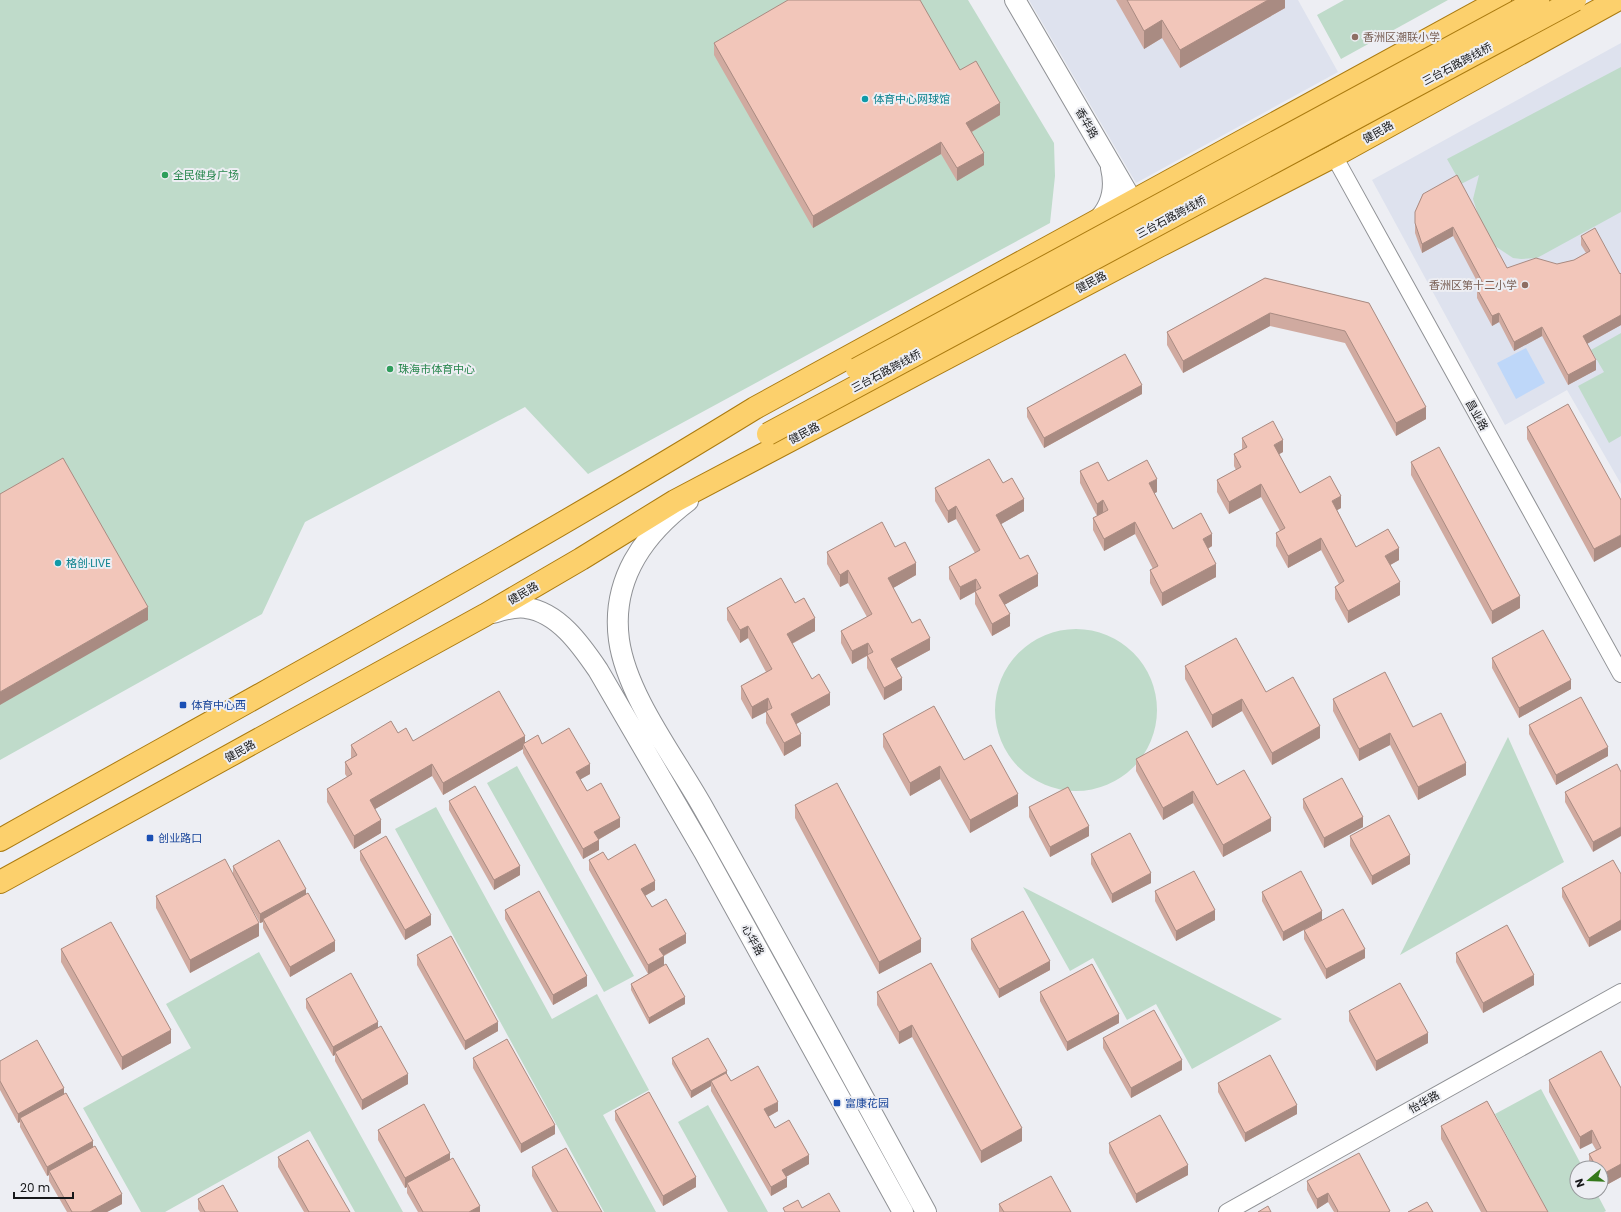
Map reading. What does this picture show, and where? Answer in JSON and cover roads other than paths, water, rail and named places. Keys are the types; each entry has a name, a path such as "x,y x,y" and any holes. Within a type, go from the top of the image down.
{"main road":[{"path":"0,840 652,471 755,408 1500,0"},
{"name":"三台石路跨线桥","path":"765,428 1538,0"},
{"name":"三台石路跨线桥","path":"765,428 1575,0"},
{"name":"健民路","path":"0,882 485,615 581,560 675,501 1159,246 1334,156 1617,0"},
{"path":"652,471 765,428"},
{"path":"675,501 765,428"}],"street":[{"name":"香华路","path":"1015,0 1159,246"},
{"name":"昌业路","path":"1334,156 1621,674"},
{"path":"1108,158 1122,174 1138,184 1158,185 1170,182"},
{"path":"1095,223 1105,212 1113,197 1113,179 1108,158"},
{"name":"心华路","path":"717,479 679,508 652,534 637,554 624,580 618,607 619,640 628,671 640,701 704,808 926,1212"},
{"name":"心华路","path":"485,615 510,608 526,608 546,615 567,631 583,649 598,670 704,852 903,1212"},
{"name":"怡华路","path":"1227,1212 1621,992"}],"water":[{"path":"1526,348 1545,383 1516,399 1497,363"}],"place":[{"name":"香洲区潮联小学","path":"1355,37"},
{"name":"体育中心网球馆","path":"865,99"},
{"name":"全民健身广场","path":"165,175"},
{"name":"香洲区第十二小学","path":"1525,285"},
{"name":"珠海市体育中心","path":"390,369"},
{"name":"格创·LIVE","path":"58,563"},
{"name":"体育中心西","path":"183,705"},
{"name":"创业路口","path":"150,838"},
{"name":"富康花园","path":"837,1103"}]}
